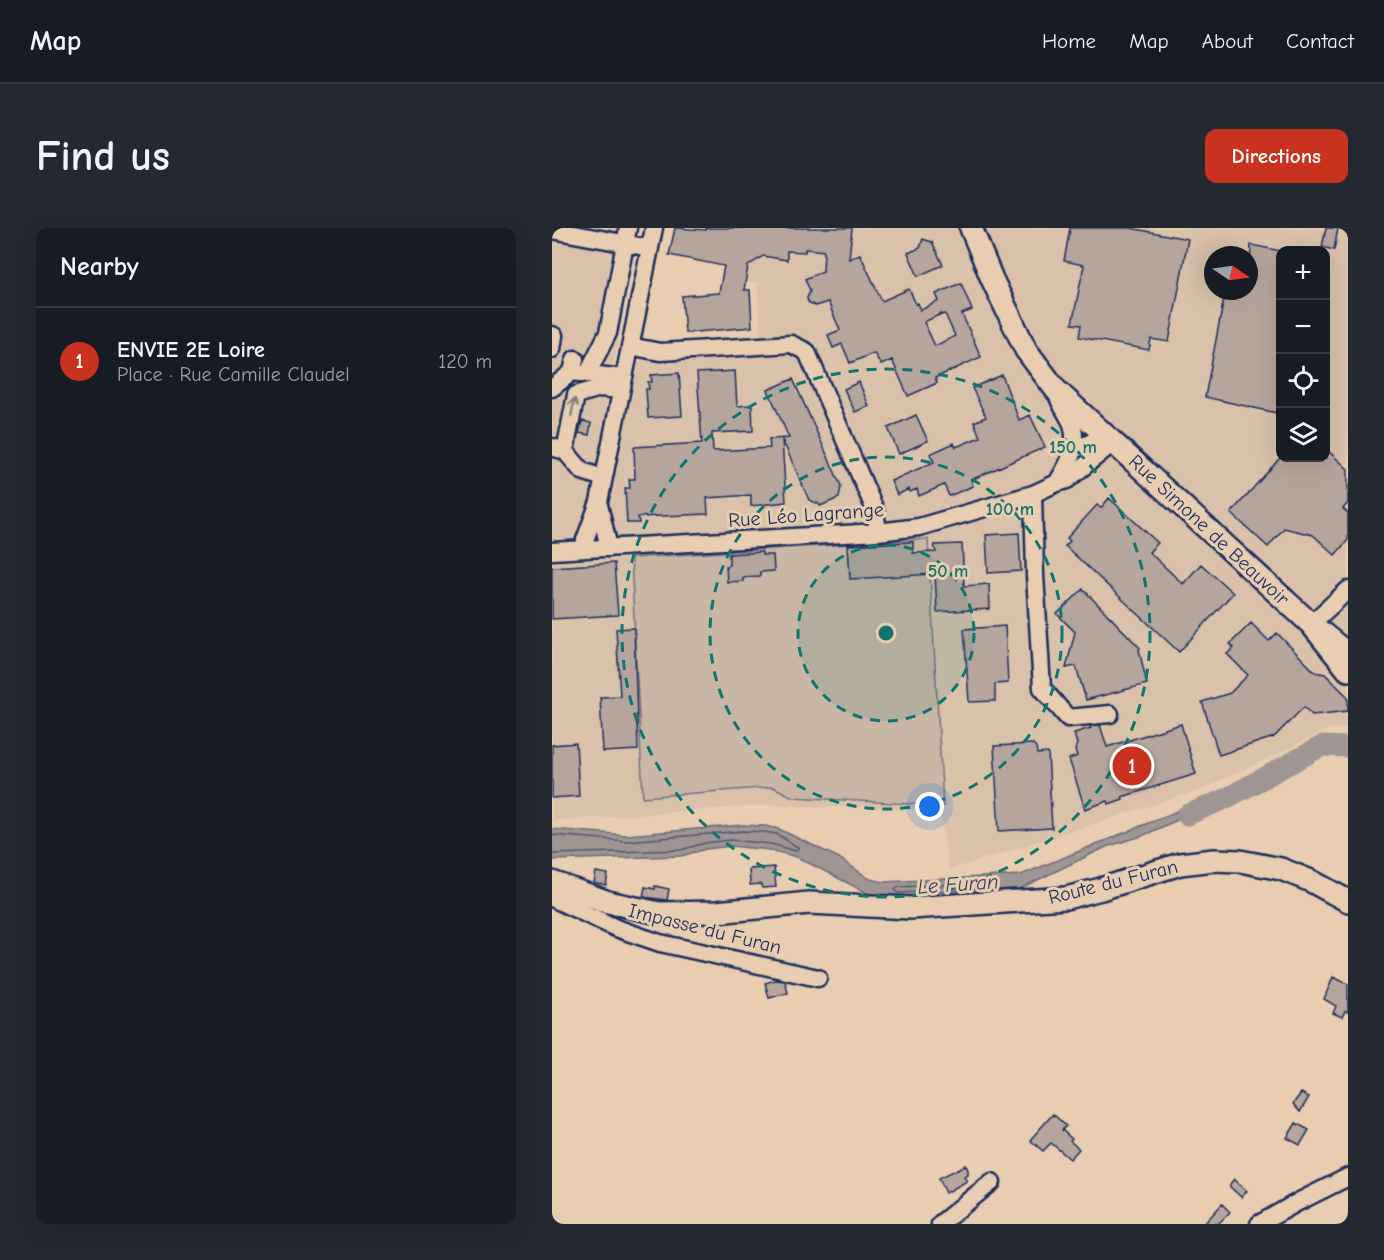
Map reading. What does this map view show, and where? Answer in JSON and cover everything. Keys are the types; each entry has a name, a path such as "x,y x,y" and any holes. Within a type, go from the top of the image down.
{"main road":[{"name":"Rue Simone de Beauvoir","path":"971,228 992,279 1026,350 1056,390 1311,624 1348,654"},
{"name":"Rue Simone de Beauvoir","path":"1311,624 1348,670"},
{"name":"Route du Furan","path":"552,882 608,902 659,913 716,912 808,903 910,908 1066,898 1180,864 1215,860 1240,861 1281,869 1311,881 1348,901"}],"street":[{"path":"584,549 599,502 654,228"},
{"path":"552,230 627,236 650,248"},
{"path":"552,388 578,368 608,333 627,236"},
{"path":"552,335 554,336 552,349"},
{"path":"630,346 660,352 791,344 807,352 875,510 878,532"},
{"path":"578,368 622,384"},
{"path":"603,478 582,471 558,449 576,394 622,384"},
{"path":"1056,390 1072,425 1074,449 1069,464 1057,483"},
{"path":"1074,449 1110,438"},
{"name":"Rue Léo Lagrange","path":"552,550 878,532 919,527 1033,494 1067,480 1110,438"},
{"path":"1033,494 1042,688 1068,718 1110,714"},
{"path":"599,502 609,548"},
{"path":"1311,624 1348,590"},
{"name":"Impasse du Furan","path":"552,897 616,928 660,943 818,978"},
{"path":"1259,1224 1348,1177"},
{"path":"940,1224 992,1182"}],"shaded area":[{"path":"552,228 638,228 591,491 606,495 631,365 651,358 762,352 757,282 721,283 731,228 1348,228 1348,728 1329,729 1203,789 949,870 940,810 769,805 552,821"},
{"path":"928,539 943,806 793,797 773,787 643,797 631,558"}],"water":[{"path":"1348,741 1348,750 1318,751 1300,757 1204,808 1142,836 1106,847 1017,890 997,893 914,899 877,898 797,857 770,850 731,846 706,849 681,856 552,860 552,829 627,835 743,825 779,829 839,858 870,879 884,882 1021,875 1219,794 1253,773 1312,744"}],"building":[{"path":"675,228 706,230 706,228 852,228 849,259 860,254 882,301 909,289 921,310 939,301 936,294 961,283 972,310 962,314 981,357 935,378 937,383 908,396 892,360 881,365 874,353 850,363 842,344 833,348 828,335 840,330 828,302 815,306 808,302 807,298 810,291 805,279 823,271 824,251 805,249 805,252 787,251 787,260 763,256 748,266 744,290 750,290 752,327 685,333 682,296 719,293 724,266 669,255","holes":["945,314 955,336 935,346 924,322"]},
{"path":"1070,228 1130,228 1188,239 1169,342 1151,339 1149,350 1079,337 1081,325 1072,324 1084,265 1064,261"},
{"path":"1326,228 1338,228 1334,250 1330,249 1330,246 1322,246"},
{"path":"923,239 932,242 943,265 918,276 908,253 920,248"},
{"path":"1258,246 1276,250 1276,413 1205,397 1224,300 1258,300"},
{"path":"735,371 737,406 752,405 753,431 712,433 713,451 770,448 769,439 789,438 768,390 793,379 841,486 839,498 820,506 809,500 782,439 786,502 751,506 751,495 707,498 708,514 638,517 639,523 627,523 625,488 630,488 629,479 635,479 634,447 702,443 697,373"},
{"path":"679,373 682,416 648,418 646,389 649,389 648,382 652,382 651,375"},
{"path":"1002,375 1019,420 1030,415 1045,447 971,480 973,486 949,496 944,485 919,496 917,489 910,492 909,489 897,495 891,481 934,462 930,454 954,443 956,447 980,437 974,422 986,417 972,388"},
{"path":"859,382 869,406 855,412 844,389"},
{"path":"916,415 928,441 899,454 888,428"},
{"path":"582,421 591,423 589,435 579,433"},
{"path":"1330,453 1348,469 1348,503 1343,509 1348,513 1348,540 1335,555 1313,535 1284,528 1268,547 1231,513 1276,462 1330,462"},
{"path":"1109,498 1158,543 1149,552 1183,584 1201,564 1233,593 1179,652 1065,546 1070,541 1067,538 1097,505 1101,508"},
{"path":"1019,533 1021,571 988,573 986,535"},
{"path":"913,542 913,553 936,552 934,545 962,544 964,586 989,584 990,609 937,612 935,574 850,579 848,545"},
{"path":"762,552 762,555 773,555 774,571 760,572 760,576 743,577 743,581 727,582 726,566 729,565 729,554"},
{"path":"614,563 618,615 552,619 552,567"},
{"path":"1083,589 1140,648 1147,684 1086,700 1076,666 1066,668 1075,632 1057,614"},
{"path":"1251,623 1269,641 1277,633 1315,672 1325,674 1348,697 1348,711 1312,715 1304,707 1274,737 1219,755 1202,702 1230,693 1248,675 1227,654 1234,648 1230,644"},
{"path":"1005,626 1008,683 995,684 995,701 969,702 964,629"},
{"path":"634,628 638,750 603,752 600,697 620,696 616,629"},
{"path":"1181,724 1196,774 1122,797 1123,799 1109,804 1108,801 1085,809 1069,759 1077,756 1074,733 1091,728 1090,726 1100,725 1107,747"},
{"path":"576,743 579,796 552,798 552,745"},
{"path":"1033,744 1037,754 1048,753 1052,828 999,831 994,746"},
{"path":"774,867 776,887 762,888 761,884 750,885 749,869"},
{"path":"596,872 608,874 606,885 594,883"},
{"path":"655,886 669,889 667,900 643,897 645,887 655,889"},
{"path":"1333,977 1348,984 1348,1012 1345,1011 1342,1017 1333,1013 1336,1006 1324,999"},
{"path":"776,980 785,981 788,993 769,998 765,983"},
{"path":"1301,1093 1309,1097 1300,1112 1293,1104"},
{"path":"1053,1114 1066,1126 1062,1130 1079,1149 1070,1159 1051,1143 1043,1151 1030,1140"},
{"path":"1296,1123 1309,1130 1300,1145 1287,1138"},
{"path":"966,1165 968,1174 964,1176 967,1181 946,1193 939,1178"},
{"path":"1234,1179 1247,1191 1241,1197 1230,1187"},
{"path":"1222,1204 1230,1212 1218,1224 1204,1224"}],"waterway":[{"name":"Le Furan","path":"1187,815 1225,799 1322,746 1348,747"}],"place":[{"name":"ENVIE 2E Loire","path":"1132,766"}]}
